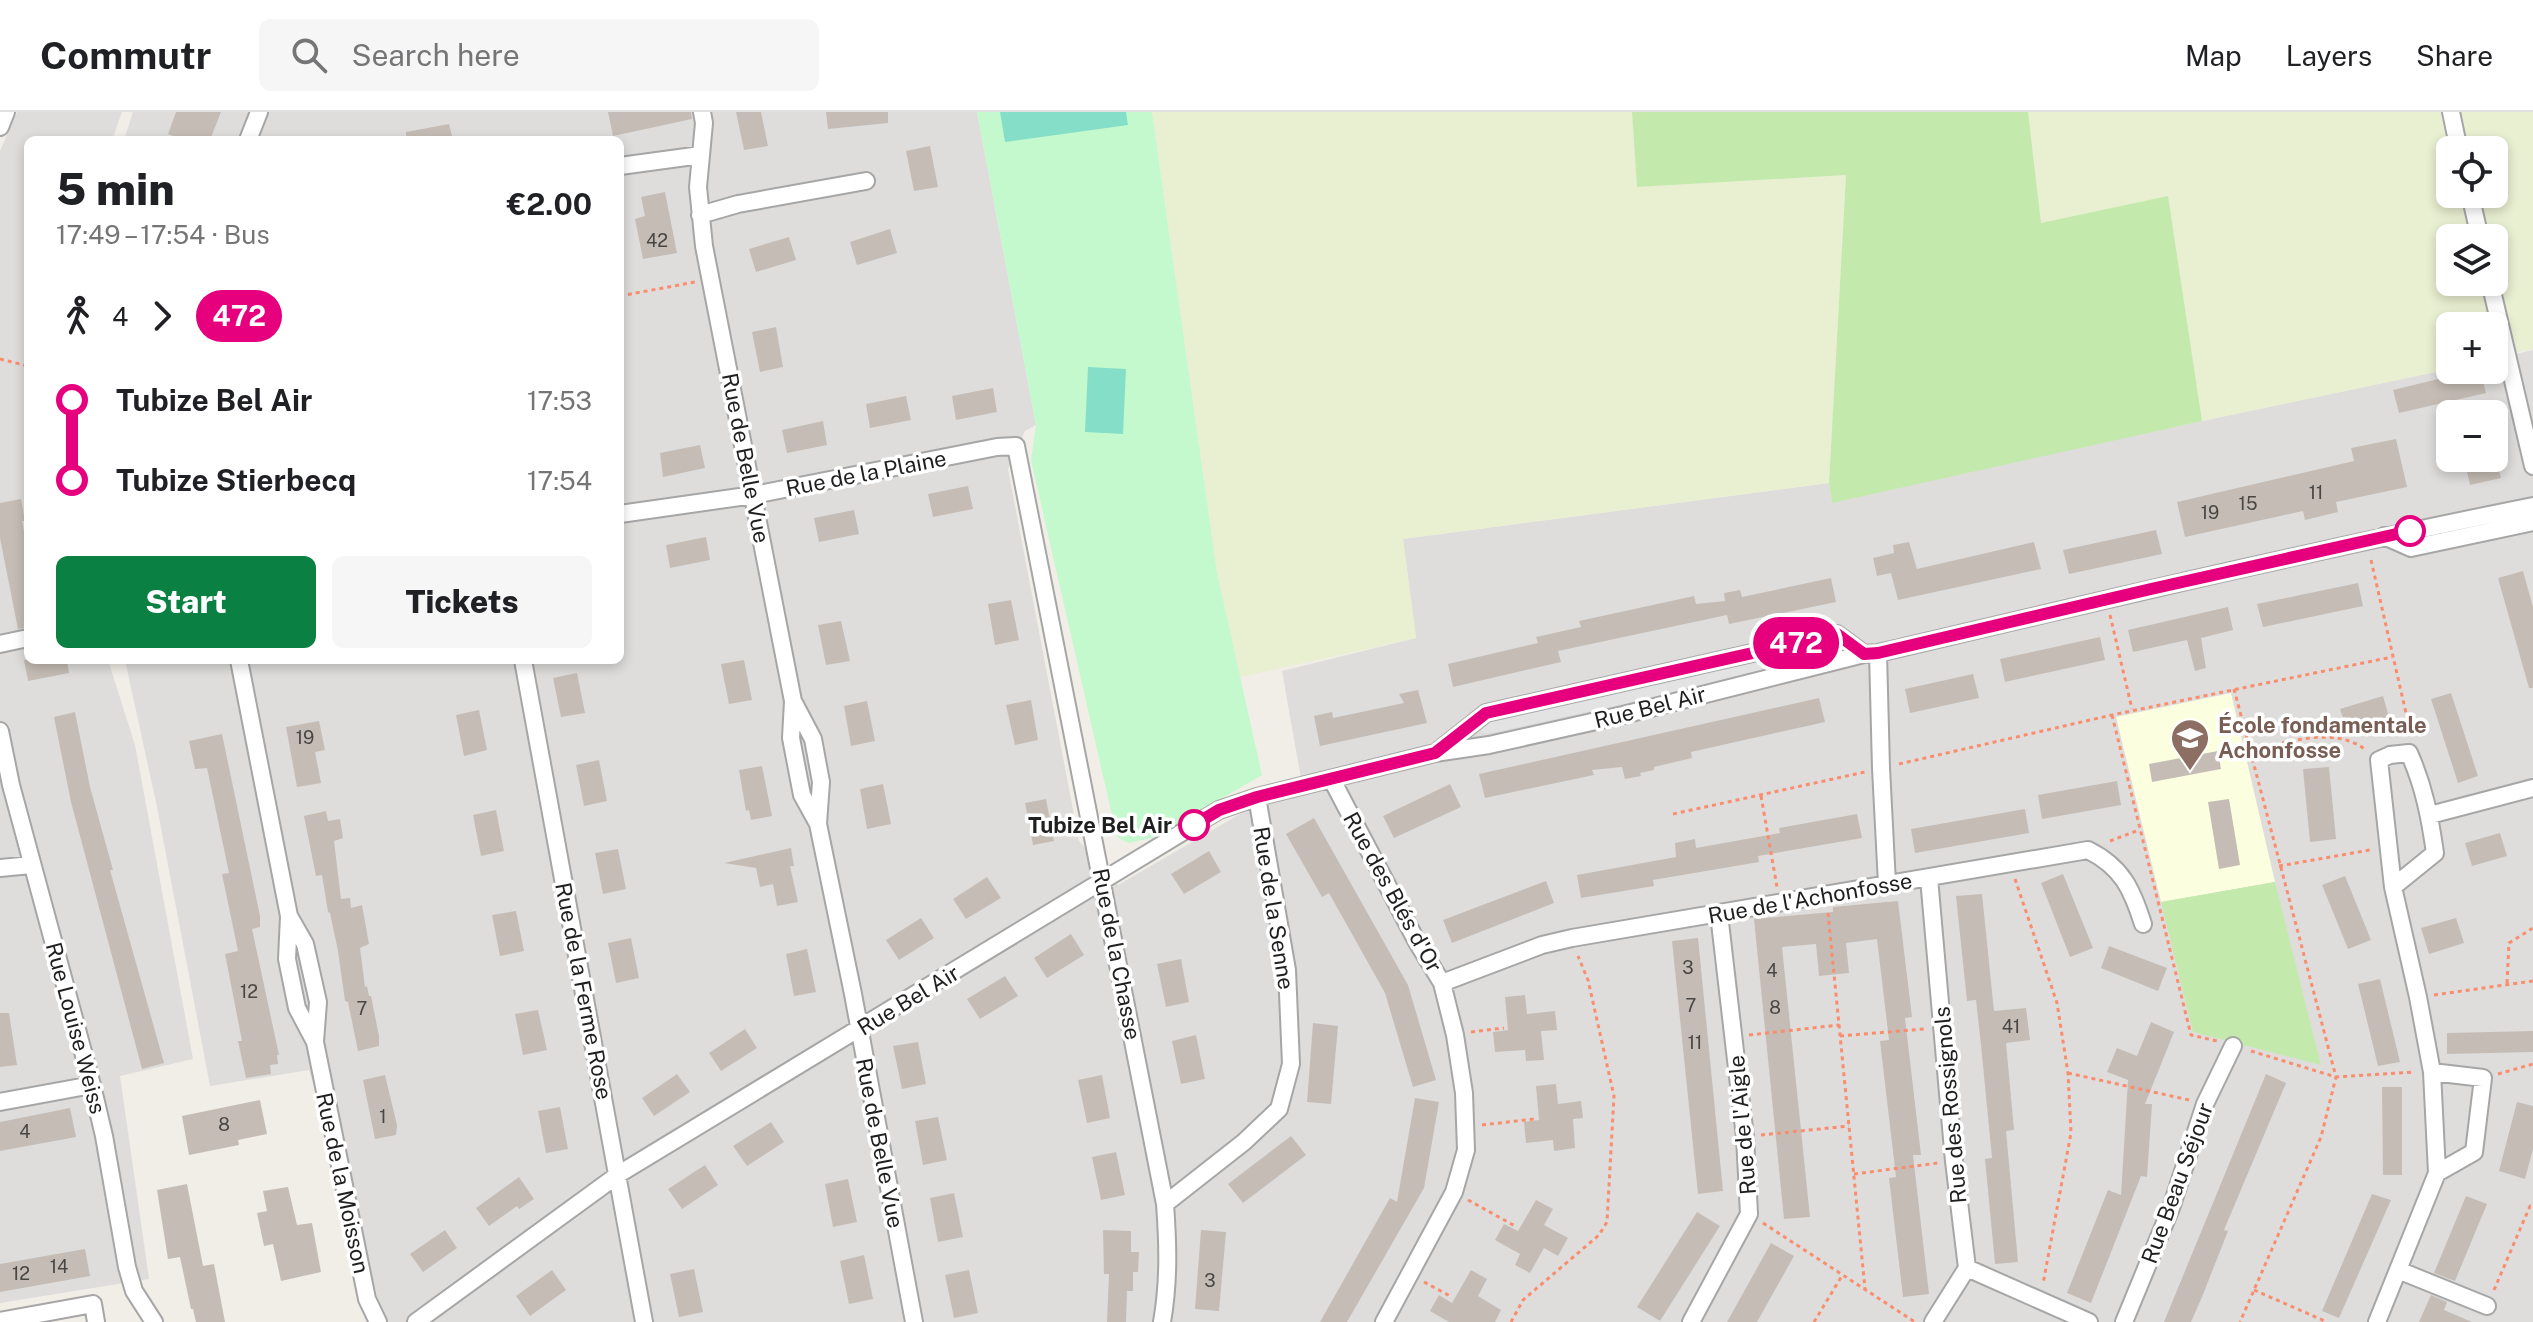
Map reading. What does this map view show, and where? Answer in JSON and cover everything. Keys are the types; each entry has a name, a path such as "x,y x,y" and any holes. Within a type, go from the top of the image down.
{"street":[{"path":"0,127 6,112"},
{"path":"250,136 259,112"},
{"name":"Rue de Belle Vue","path":"702,112 704,123 698,187 711,279 793,701 813,739 821,782 818,824 914,1322"},
{"path":"2451,112 2456,136"},
{"path":"624,165 701,155"},
{"path":"700,215 738,204 866,181"},
{"path":"2493,296 2533,466"},
{"name":"Rue de la Plaine","path":"624,513 754,495 997,447 1016,446"},
{"name":"Rue de la Chasse","path":"1016,446 1165,1204 1168,1272 1162,1322"},
{"name":"Rue Bel Air","path":"416,1322 619,1174 1219,810 1257,797 1435,753 1489,745 1623,715 1871,654 2366,540 2533,506"},
{"name":"Rue Bel Air","path":"2384,536 2411,548 2533,522"},
{"name":"Rue Bel Air","path":"1435,753 1486,713 1837,634 1871,654"},
{"path":"0,644 24,639"},
{"path":"1871,654 1887,884"},
{"name":"Rue de la Moisson","path":"240,664 289,916 305,944 318,1002 315,1042 367,1299 378,1322"},
{"name":"Rue de la Ferme Rose","path":"524,664 644,1322"},
{"name":"Rue Louise Weiss","path":"0,731 31,865 92,1085 127,1267 134,1291 154,1322"},
{"path":"2377,1322 2437,1173 2432,1072 2393,887 2379,760 2409,753 2420,777 2430,815 2435,853 2393,887"},
{"name":"Rue des Blés d'Or","path":"1332,780 1417,942 1442,983 1455,1035 1464,1093 1466,1150 1454,1192 1384,1322"},
{"path":"2430,815 2533,788"},
{"name":"Rue de la Senne","path":"1165,1204 1244,1142 1279,1109 1291,1064 1287,970 1257,797"},
{"path":"2088,850 2104,858 2122,875 2143,924"},
{"name":"Rue de l'Achonfosse","path":"1442,983 1542,945 1826,893 1929,878 2009,861 2088,850"},
{"path":"0,868 31,865"},
{"name":"Rue des Rossignols","path":"1929,878 1954,1161 1967,1268"},
{"name":"Rue de l'Aigle","path":"1691,1322 1749,1214 1745,1137 1719,914"},
{"name":"Rue Beau Séjour","path":"2124,1322 2171,1208 2205,1104 2233,1046"},
{"path":"2432,1072 2483,1078 2474,1152 2437,1173"},
{"path":"0,1102 92,1085"},
{"path":"1933,1322 1967,1268 2089,1322"},
{"path":"2398,1270 2487,1306"},
{"path":"0,1321 93,1304 96,1322"}],"path":[{"path":"624,295 711,279"},
{"path":"0,359 24,365"},
{"path":"2366,540 2412,733 2409,753"},
{"path":"2107,600 2132,711"},
{"path":"1673,814 2112,715 2392,657"},
{"path":"2234,689 2336,1077 2321,1137 2240,1322"},
{"path":"2112,715 2191,1035 2336,1077 2432,1072"},
{"path":"2249,751 2322,736 2356,743 2379,760"},
{"path":"1761,796 1780,901"},
{"path":"2088,850 2139,830"},
{"path":"2279,866 2390,847"},
{"path":"2009,861 2057,1003 2068,1073 2071,1133 2040,1300"},
{"path":"1826,893 1865,1289"},
{"path":"2507,984 2509,943 2533,928"},
{"path":"1511,1322 1523,1300 1599,1235 1607,1222 1614,1096 1588,980 1576,953"},
{"path":"2418,997 2533,981"},
{"path":"1734,1037 1839,1025"},
{"path":"1840,1036 1943,1027"},
{"path":"1472,1032 1504,1028"},
{"path":"2483,1078 2533,1064"},
{"path":"2068,1073 2205,1104"},
{"path":"1483,1125 1534,1119"},
{"path":"1745,1137 1849,1126"},
{"path":"1854,1174 1954,1161"},
{"path":"1467,1200 1515,1226"},
{"path":"2487,1306 2530,1206 2533,1207"},
{"path":"1749,1214 1915,1322"},
{"path":"1814,1322 1843,1274"},
{"path":"1423,1281 1452,1297"},
{"path":"2254,1290 2327,1322"}],"shaded area":[{"path":"17,112 122,112 113,136 24,136 24,664 109,664 135,745 193,1059 120,1076 149,1279 0,1303 0,151"},
{"path":"133,112 977,112 1036,425 1025,431 1008,469 1079,841 1118,885 1259,803 1303,790 1282,671 1416,638 1403,539 1829,483 1832,502 2436,372 2436,384 2508,384 2508,356 2533,350 2533,1322 385,1322 309,1070 210,1086 157,807 126,664 624,664 624,136 125,136"},
{"path":"1152,112 1632,112 1637,187 1846,175 1829,483 1403,539 1416,638 1240,677 1217,573"},
{"path":"2028,112 2440,112 2446,136 2436,136 2436,208 2463,208 2467,224 2436,224 2436,296 2484,296 2488,312 2436,312 2436,372 2202,421 2168,197 2041,224"},
{"path":"2459,112 2533,112 2533,349 2514,353 2508,312 2505,312 2501,296 2508,296 2508,224 2485,224 2481,208 2508,208 2508,136 2465,136"},
{"path":"1825,644 1831,648 1829,659 1490,733 1483,733 1480,729 1481,723 1488,719"},
{"name":"École fondamentale Achonfosse","path":"2231,693 2275,882 2161,902 2116,717"}],"green space":[{"path":"977,112 1152,112 1217,573 1262,775 1155,837 1128,843 1117,837 1031,460 1036,425"},
{"path":"1000,112 1126,112 1128,125 1005,142"},
{"path":"1632,112 2028,112 2041,223 2168,196 2202,421 1832,503 1829,483 1846,175 1637,187"},
{"path":"1088,367 1126,369 1123,434 1085,432"},
{"path":"2275,882 2321,1065 2193,1032 2161,902"}],"building":[{"path":"176,112 221,112 212,136 168,134"},
{"path":"608,112 691,112 692,119 613,136"},
{"path":"736,112 761,112 768,146 744,150"},
{"path":"826,112 888,112 888,123 828,129"},
{"path":"449,124 452,136 406,136 406,132"},
{"path":"930,146 938,187 914,191 906,151"},
{"path":"665,192 677,253 643,259 635,219 645,216 641,197"},
{"path":"890,229 897,253 857,265 850,242"},
{"path":"789,237 796,260 756,272 749,249"},
{"path":"776,327 783,367 760,372 752,332"},
{"path":"2436,380 2436,384 2484,384 2486,393 2456,400 2436,400 2436,404 2399,413 2393,390"},
{"path":"993,388 997,412 956,420 952,396"},
{"path":"906,396 911,420 870,428 866,404"},
{"path":"823,421 827,445 787,453 782,430"},
{"path":"2396,439 2407,487 2336,502 2338,512 2305,520 2303,511 2185,537 2177,502 2354,461 2351,448"},
{"path":"700,445 705,468 663,477 660,453"},
{"path":"2467,472 2500,472 2501,478 2470,485"},
{"path":"968,486 973,509 933,517 928,494"},
{"path":"21,499 24,516 24,628 18,629 0,538 0,503"},
{"path":"854,510 859,534 819,542 814,518"},
{"path":"2156,530 2162,554 2069,574 2063,550"},
{"path":"706,537 710,560 670,568 666,545"},
{"path":"1909,542 1917,569 2034,542 2041,569 1898,600 1891,573 1877,576 1873,558 1894,553 1893,545"},
{"path":"2523,571 2533,607 2533,688 2529,688 2498,578"},
{"path":"1831,578 1836,602 1729,624 1727,615 1558,651 1561,662 1453,687 1448,664 1538,643 1536,637 1581,627 1579,621 1694,596 1696,604 1725,601 1724,593 1740,590 1742,597"},
{"path":"2358,583 2363,606 2263,627 2257,604"},
{"path":"1011,600 1019,640 995,645 988,604"},
{"path":"2228,607 2233,630 2201,638 2206,668 2195,671 2187,640 2133,652 2128,630"},
{"path":"841,621 850,661 826,665 818,625"},
{"path":"2100,637 2105,660 2005,682 2000,659"},
{"path":"744,660 752,700 729,704 721,664"},
{"path":"25,664 68,664 69,673 28,681"},
{"path":"577,673 585,713 561,717 553,678"},
{"path":"1973,674 1979,698 1910,713 1905,689"},
{"path":"1418,690 1427,723 1320,746 1314,716 1332,712 1333,718 1404,703 1399,694"},
{"path":"2451,693 2478,776 2458,783 2431,699"},
{"path":"2383,696 2389,717 2347,730 2340,709"},
{"path":"1819,698 1825,722 1691,752 1692,758 1654,767 1654,770 1640,773 1641,776 1625,779 1622,767 1592,770 1594,775 1485,798 1479,774"},
{"path":"1031,700 1038,740 1015,745 1006,705"},
{"path":"867,701 875,741 851,746 844,706"},
{"path":"479,710 487,750 464,756 456,715"},
{"path":"75,712 90,787 113,870 110,870 164,1063 142,1069 71,802 54,717"},
{"path":"319,721 325,750 315,752 321,783 297,787 286,727"},
{"path":"222,734 260,916 260,927 252,929 279,1055 278,1064 270,1065 271,1074 246,1078 225,954 238,951 222,874 229,873 207,768 195,769 189,741"},
{"path":"2218,751 2221,769 2152,782 2149,764"},
{"path":"599,760 607,801 584,806 576,765"},
{"path":"762,766 772,816 751,820 749,810 746,811 739,770"},
{"path":"2329,767 2336,839 2310,842 2303,769"},
{"path":"2117,781 2121,805 2042,819 2038,795"},
{"path":"883,784 891,824 867,829 860,789"},
{"path":"1450,784 1461,807 1394,838 1383,816"},
{"path":"1046,799 1054,841 1033,845 1025,803"},
{"path":"2229,799 2240,865 2219,869 2208,802"},
{"path":"2025,809 2029,833 1915,853 1911,829"},
{"path":"496,810 504,851 481,856 473,815"},
{"path":"326,811 328,821 340,819 343,838 334,841 341,899 350,898 351,908 362,905 369,944 360,948 365,987 371,996 379,1046 358,1051 348,1002 345,1001 322,875 316,876 304,816"},
{"path":"1857,814 1862,838 1758,856 1759,862 1653,880 1654,886 1581,898 1577,875 1676,857 1675,843 1695,839 1696,848 1780,833 1779,828"},
{"path":"1314,818 1408,985 1436,1080 1413,1087 1385,993 1329,893 1322,897 1286,834"},
{"path":"2500,833 2507,856 2472,866 2465,843"},
{"path":"791,848 794,866 790,866 798,902 777,906 773,884 760,887 756,868 724,863"},
{"path":"618,849 626,889 603,894 595,853"},
{"path":"1209,851 1221,872 1184,894 1171,874"},
{"path":"2063,874 2093,948 2070,957 2041,883"},
{"path":"2345,876 2371,940 2348,949 2322,885"},
{"path":"987,877 1001,898 966,919 953,899"},
{"path":"1546,881 1554,903 1452,943 1443,920"},
{"path":"1982,894 1994,1011 2026,1008 2030,1040 2006,1043 2014,1130 2006,1131 2018,1262 1995,1264 1985,1159 1992,1158 1981,1045 1976,1000 1967,1001 1956,896"},
{"path":"1898,901 1912,1017 1905,1018 1921,1155 1913,1155 1929,1294 1903,1297 1889,1178 1896,1177 1880,1041 1889,1040 1877,939 1846,943 1849,973 1819,976 1816,944 1782,947 1810,1217 1784,1219 1754,919 1833,912 1833,907"},
{"path":"516,911 524,951 500,956 492,915"},
{"path":"921,918 934,938 899,960 886,940"},
{"path":"2456,918 2464,943 2429,954 2421,928"},
{"path":"1071,934 1084,955 1047,978 1034,958"},
{"path":"631,938 639,978 616,983 608,943"},
{"path":"1698,938 1723,1191 1698,1194 1672,941"},
{"path":"2109,946 2167,968 2158,991 2101,968"},
{"path":"807,949 816,992 794,996 786,954"},
{"path":"1181,959 1189,1002 1166,1007 1157,964"},
{"path":"1005,976 1018,996 980,1019 967,999"},
{"path":"2380,979 2400,1062 2378,1066 2358,984"},
{"path":"1525,995 1527,1014 1555,1011 1557,1030 1541,1031 1544,1060 1526,1061 1525,1050 1495,1052 1493,1032 1508,1030 1505,997"},
{"path":"538,1010 547,1050 523,1055 515,1014"},
{"path":"0,1013 9,1013 17,1065 0,1067"},
{"path":"2151,1022 2174,1032 2145,1104 2152,1104 2147,1177 2141,1176 2091,1303 2067,1293 2108,1190 2121,1195 2128,1080 2107,1072 2117,1048 2137,1056"},
{"path":"1313,1023 1338,1026 1331,1104 1307,1102"},
{"path":"745,1029 757,1048 721,1071 709,1053"},
{"path":"2533,1031 2533,1052 2447,1054 2447,1033"},
{"path":"1196,1035 1205,1079 1181,1084 1172,1041"},
{"path":"918,1042 926,1084 902,1089 893,1046"},
{"path":"677,1074 690,1092 654,1116 642,1098"},
{"path":"2266,1074 2286,1083 2224,1230 2228,1231 2202,1297 2191,1322 2164,1322"},
{"path":"385,1075 397,1125 396,1135 375,1139 363,1080"},
{"path":"1102,1075 1110,1118 1087,1123 1078,1080"},
{"path":"1556,1084 1558,1104 1581,1101 1583,1118 1573,1119 1575,1148 1554,1151 1553,1140 1526,1143 1524,1122 1539,1120 1536,1086"},
{"path":"2382,1087 2402,1087 2402,1175 2383,1175"},
{"path":"1415,1098 1439,1102 1424,1188 1347,1322 1320,1322 1390,1198 1397,1202"},
{"path":"260,1100 267,1134 238,1140 239,1145 189,1155 182,1116"},
{"path":"2517,1102 2533,1106 2533,1149 2525,1179 2499,1171"},
{"path":"560,1107 568,1149 546,1153 538,1111"},
{"path":"70,1108 76,1137 0,1151 0,1122"},
{"path":"938,1117 947,1160 923,1165 915,1121"},
{"path":"771,1122 784,1142 747,1166 733,1146"},
{"path":"1291,1136 1306,1155 1243,1203 1228,1184"},
{"path":"1116,1152 1125,1195 1101,1200 1092,1157"},
{"path":"705,1165 718,1185 682,1209 668,1189"},
{"path":"519,1177 534,1199 519,1209 517,1206 489,1226 476,1208"},
{"path":"848,1179 857,1222 833,1227 825,1184"},
{"path":"187,1184 203,1266 214,1264 225,1322 196,1322 180,1257 168,1259 157,1190"},
{"path":"288,1187 297,1225 312,1223 321,1272 281,1281 273,1244 264,1246 257,1213 267,1211 263,1191"},
{"path":"954,1193 963,1237 938,1242 930,1198"},
{"path":"2372,1194 2391,1200 2339,1318 2322,1311"},
{"path":"2466,1196 2487,1204 2455,1281 2434,1273"},
{"path":"1536,1200 1553,1209 1544,1225 1568,1238 1558,1256 1544,1248 1530,1273 1515,1265 1520,1254 1495,1240 1504,1224 1518,1231"},
{"path":"1697,1212 1720,1226 1660,1321 1637,1307"},
{"path":"445,1230 457,1248 423,1272 410,1254"},
{"path":"1103,1230 1131,1231 1131,1252 1139,1252 1138,1272 1133,1272 1133,1291 1127,1291 1126,1322 1107,1322 1109,1274 1104,1274"},
{"path":"1201,1230 1226,1232 1219,1311 1195,1309"},
{"path":"1771,1243 1794,1256 1757,1322 1727,1322"},
{"path":"85,1249 90,1276 0,1292 0,1264"},
{"path":"864,1255 873,1299 849,1304 840,1261"},
{"path":"694,1269 703,1312 679,1317 670,1274"},
{"path":"552,1270 566,1290 530,1316 516,1296"},
{"path":"969,1270 978,1313 954,1318 945,1275"},
{"path":"1471,1270 1487,1279 1478,1296 1501,1310 1495,1322 1449,1322 1430,1311 1439,1295 1452,1303"},
{"path":"2431,1295 2447,1302 2444,1310 2472,1322 2419,1322"}],"bus line":[{"name":"472","path":"1194,825 1219,810 1257,797 1435,753 1486,713 1837,634 1864,654 1878,653 2410,531"}],"place":[{"name":"École fondamentale Achonfosse","path":"2190,772"},
{"name":"Tubize Bel Air","path":"1194,825"}]}
